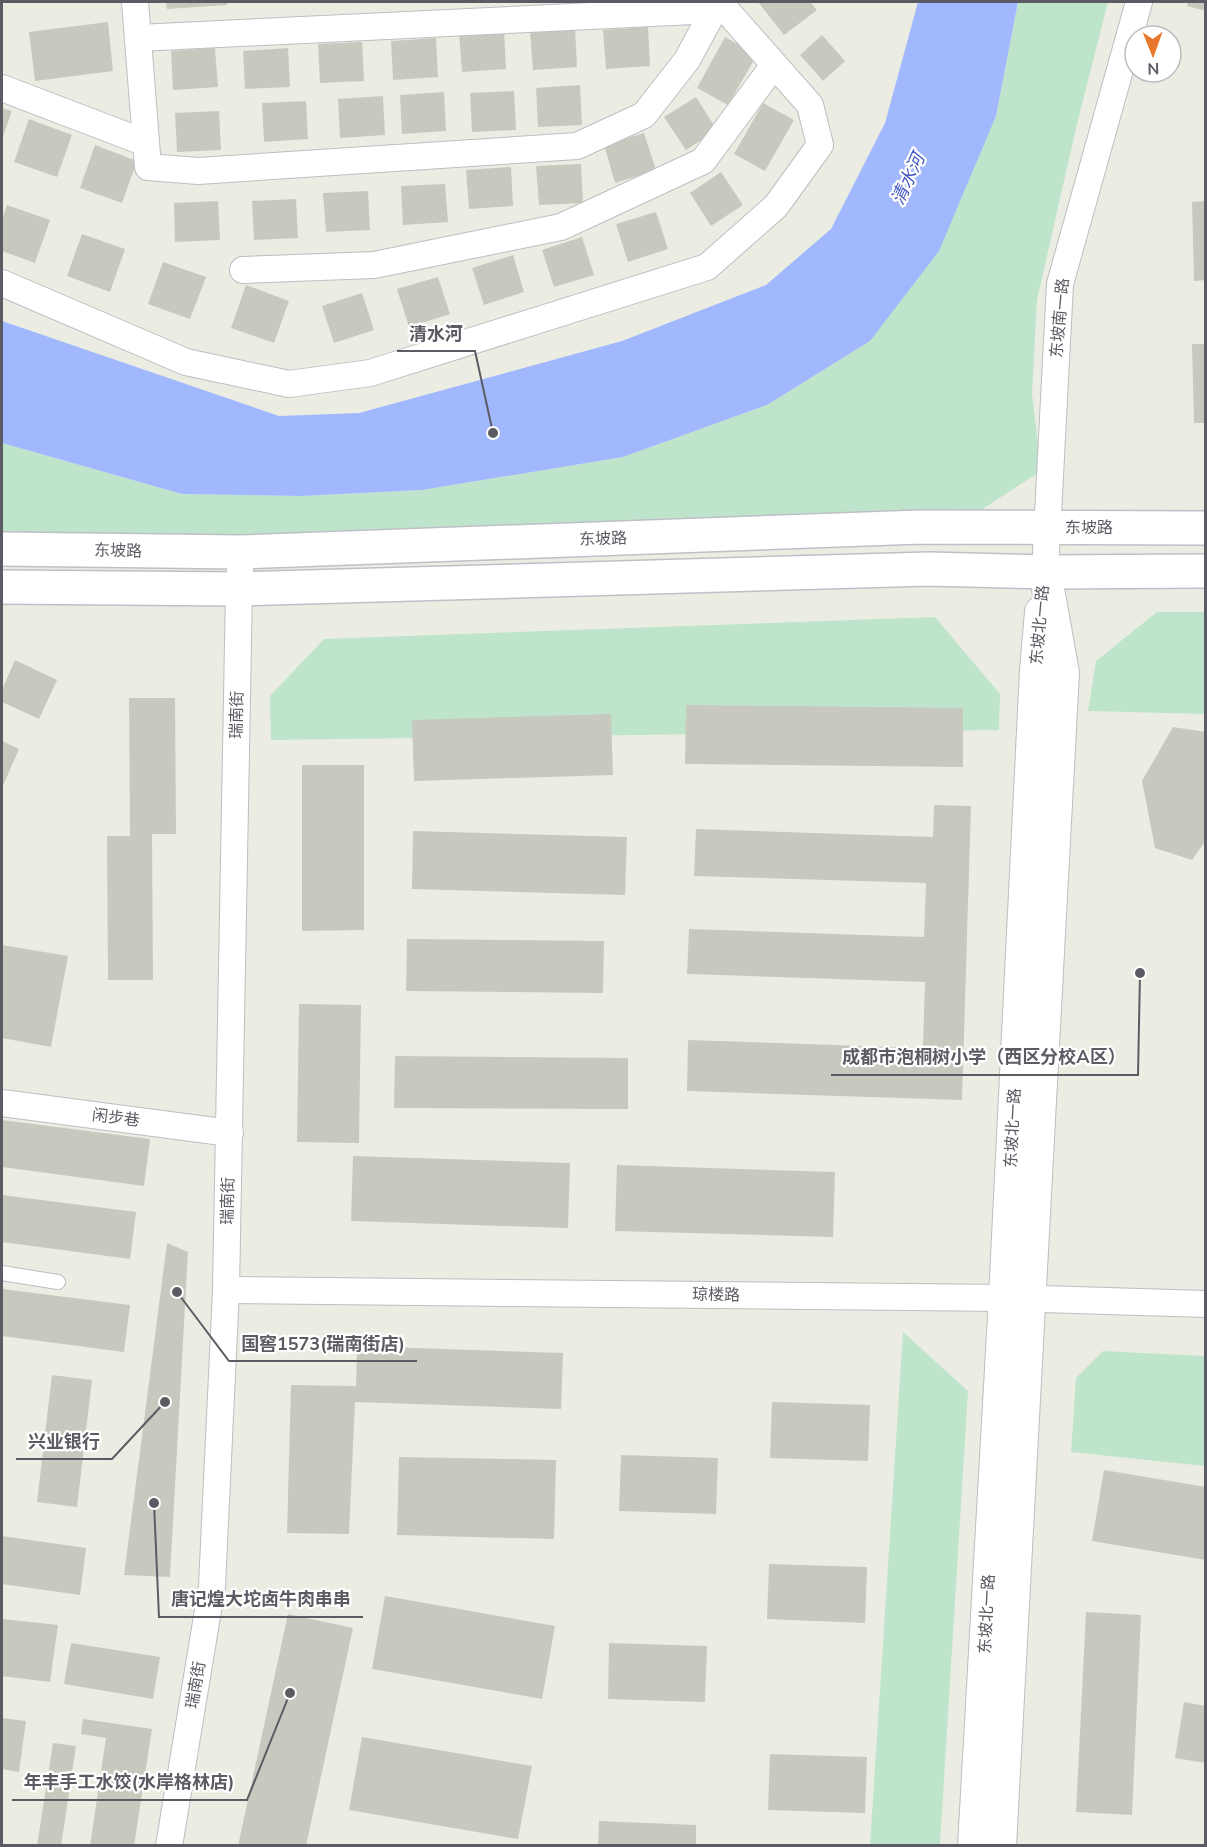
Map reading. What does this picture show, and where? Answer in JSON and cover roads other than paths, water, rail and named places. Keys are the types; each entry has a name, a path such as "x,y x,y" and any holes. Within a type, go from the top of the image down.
{"main road":[{"name":"东坡路","path":"2,549 241,552 908,527 1206,528"},
{"path":"2,587 239,589 928,570 1206,571"}],"street":[{"path":"135,2 148,167 198,171 577,146 644,115 687,60 714,10 138,38"},
{"path":"2,284 186,362 290,384 370,372 707,267 776,206 820,145 810,105 719,2"},
{"name":"东坡南一路","path":"1045,572 1060,284 1139,2"},
{"path":"243,270 374,265 561,227 703,161 774,65"},
{"path":"2,88 146,143"},
{"name":"瑞南街","path":"169,1845 212,1586 226,1290 241,552"},
{"name":"东坡北一路","path":"1000,1845 1036,670 1045,572"},
{"name":"闲步巷","path":"2,1103 230,1133"},
{"name":"琼楼路","path":"226,1290 1017,1298 1206,1304"},
{"name":"东坡北一路","path":"974,1845 1017,1298"}],"lane":[{"path":"2,1273 58,1282"}],"water":[{"path":"918,2 1018,2 996,116 939,251 870,341 767,405 623,457 422,490 302,496 182,494 2,443 2,321 279,416 359,413 622,341 766,285 831,229 885,123"}],"place":[{"name":"清水河","path":"493,433"},
{"name":"成都市泡桐树小学（西区分校A区）","path":"1140,973"},
{"name":"国窖1573(瑞南街店)","path":"177,1292"},
{"name":"兴业银行","path":"165,1402"},
{"name":"唐记煌大坨卤牛肉串串","path":"154,1503"},
{"name":"年丰手工水饺(水岸格林店)","path":"290,1693"}]}
